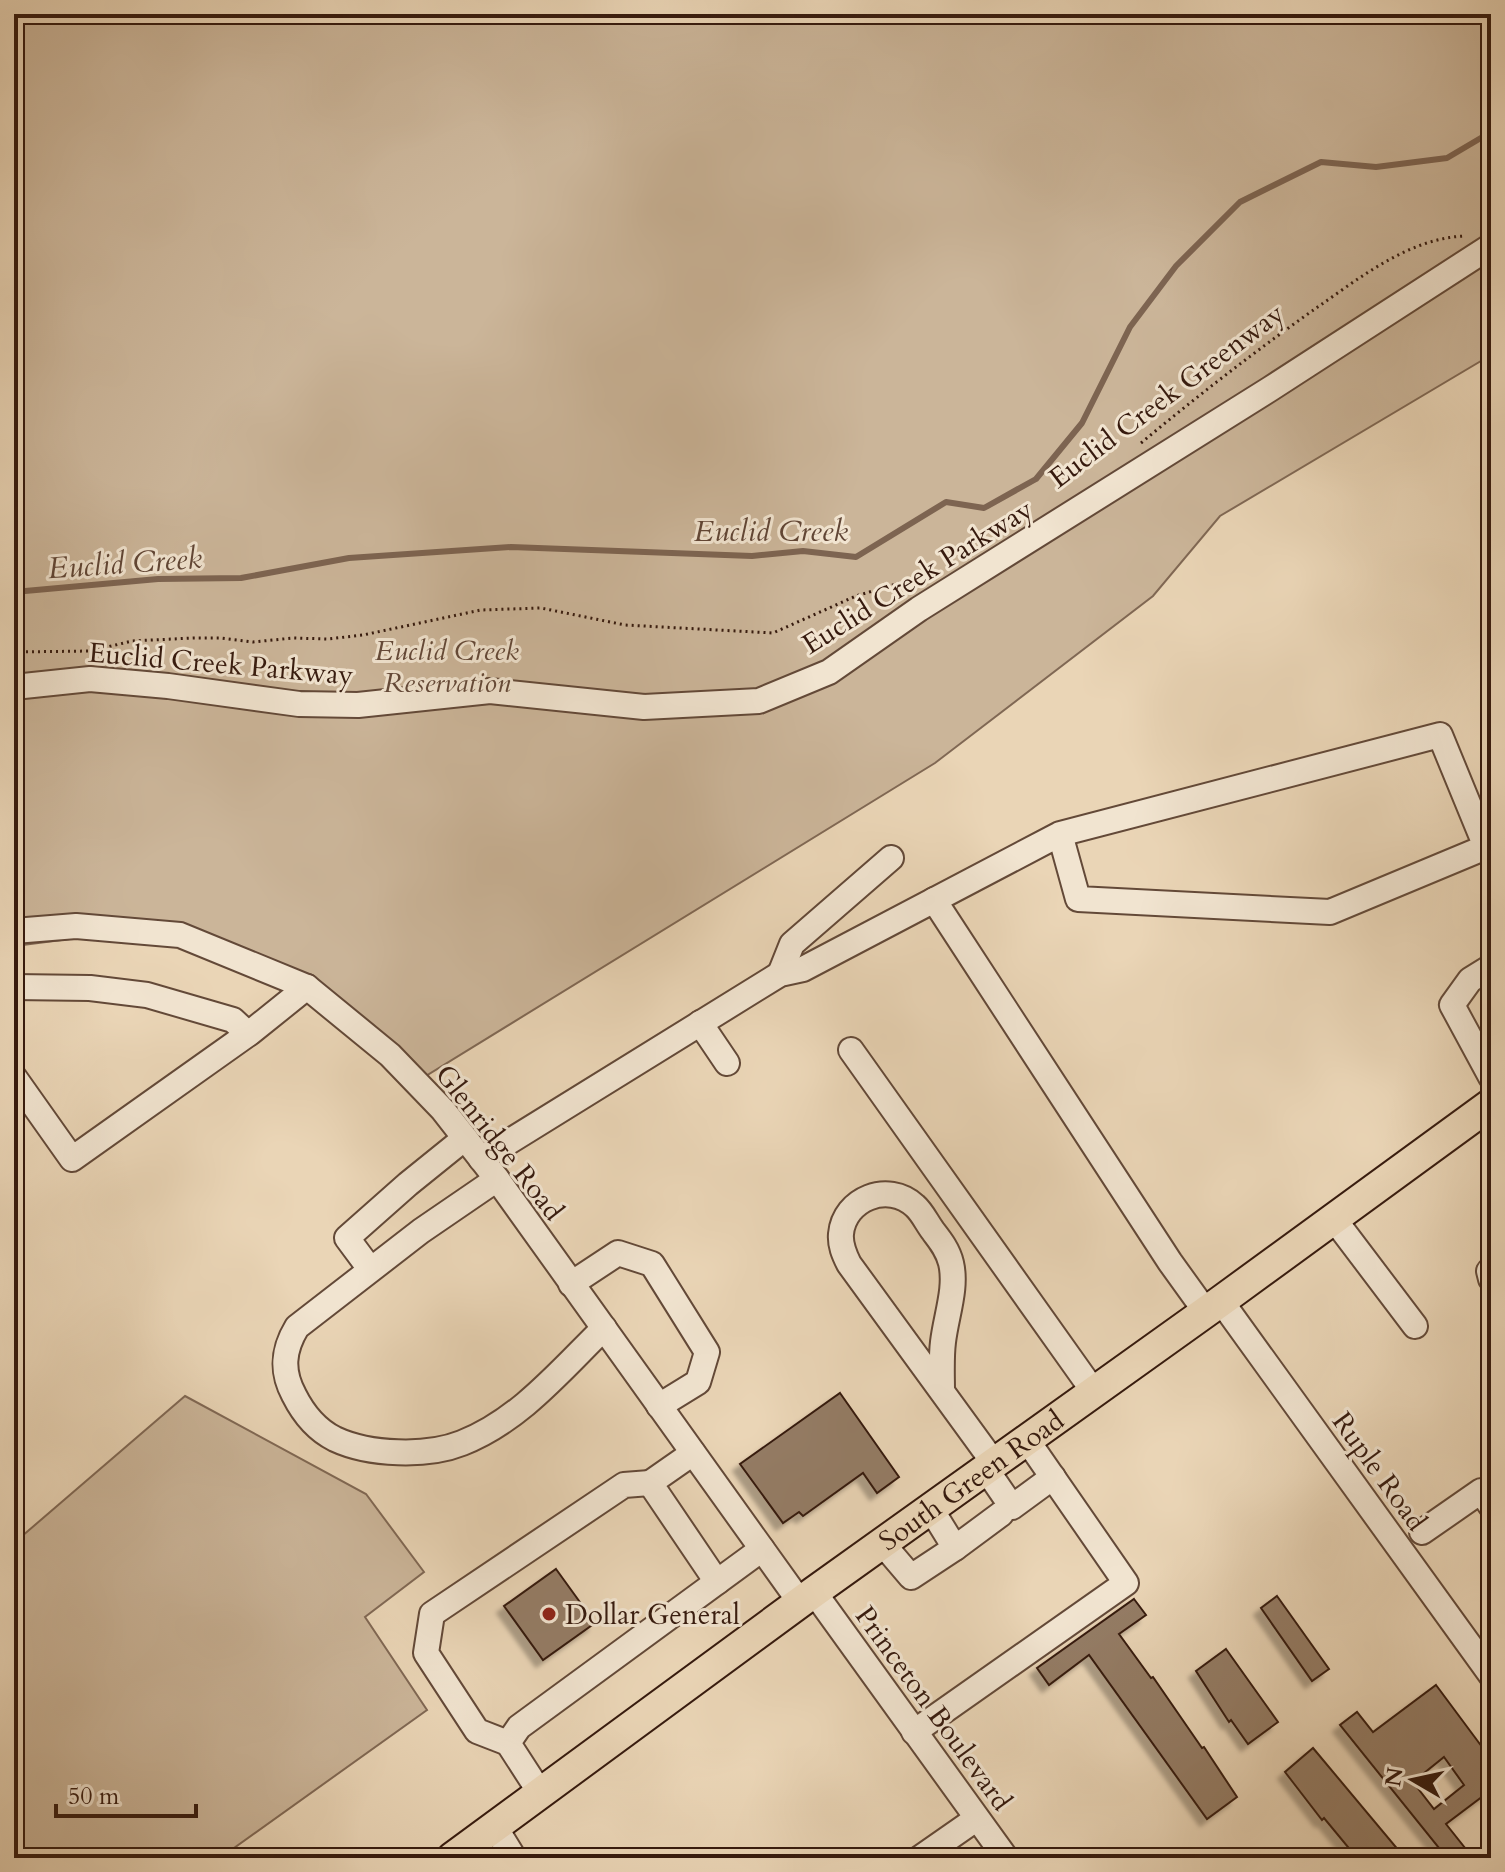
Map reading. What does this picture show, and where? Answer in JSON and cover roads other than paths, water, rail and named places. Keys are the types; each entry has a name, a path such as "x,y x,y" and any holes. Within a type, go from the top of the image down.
{"main road":[{"name":"South Green Road","path":"452,1858 807,1597 1214,1307 1491,1104"}],"street":[{"name":"Euclid Creek Parkway","path":"14,687 90,679 299,704 358,705 490,691 644,707 759,701 829,672 919,609 1491,246"},
{"path":"481,1159 780,974 803,969 1060,834 1440,735 1488,851 1330,912 1078,899 1060,834"},
{"path":"780,974 792,944 891,858"},
{"name":"Ruple Road","path":"934,900 1170,1262 1214,1307 1491,1675"},
{"name":"Glenridge Road","path":"14,931 76,926 180,935 307,987 390,1055 443,1110 497,1179 762,1549 807,1597"},
{"path":"1491,967 1470,980 1452,1005 1491,1077"},
{"path":"14,987 90,988 147,995 233,1020 248,1034"},
{"path":"14,1077 72,1159 248,1034 307,987"},
{"path":"700,1023 727,1063"},
{"path":"851,1050 1094,1392"},
{"path":"370,1269 347,1238 465,1138"},
{"path":"497,1179 370,1269 297,1327 286,1345 285,1379 304,1414 334,1438 368,1449 408,1453 461,1444 508,1419 604,1328"},
{"path":"942,1391 943,1344 953,1285 948,1255 915,1206 901,1197 883,1193 868,1197 846,1217 841,1233 842,1248 849,1264 942,1391 1012,1507 1053,1477"},
{"path":"1334,1219 1415,1326"},
{"path":"571,1284 618,1253 652,1264 707,1352 698,1382 659,1406"},
{"path":"1491,1270 1491,1279"},
{"path":"914,1732 1126,1583 1027,1440"},
{"path":"541,1794 508,1743 477,1731 426,1653 432,1614 624,1485 650,1483 693,1453"},
{"path":"650,1483 717,1582"},
{"path":"1422,1532 1481,1491 1491,1506"},
{"path":"931,1509 955,1548"},
{"path":"882,1543 911,1577 1001,1514"},
{"path":"508,1743 519,1727 762,1549"},
{"name":"Princeton Boulevard","path":"807,1597 914,1732 1006,1858"},
{"path":"920,1858 976,1819"},
{"path":"495,1827 514,1858"}],"waterway":[{"name":"Euclid Creek","path":"14,592 158,579 241,578 349,558 511,547 752,556 803,551 856,557 946,502 984,508 1036,479 1082,423 1130,327 1176,266 1240,202 1321,162 1376,167 1447,158 1491,132"}],"place":[{"name":"Dollar General","path":"549,1614"}],"park label":[{"name":"Euclid Creek Reservation","path":"447,666"}]}
